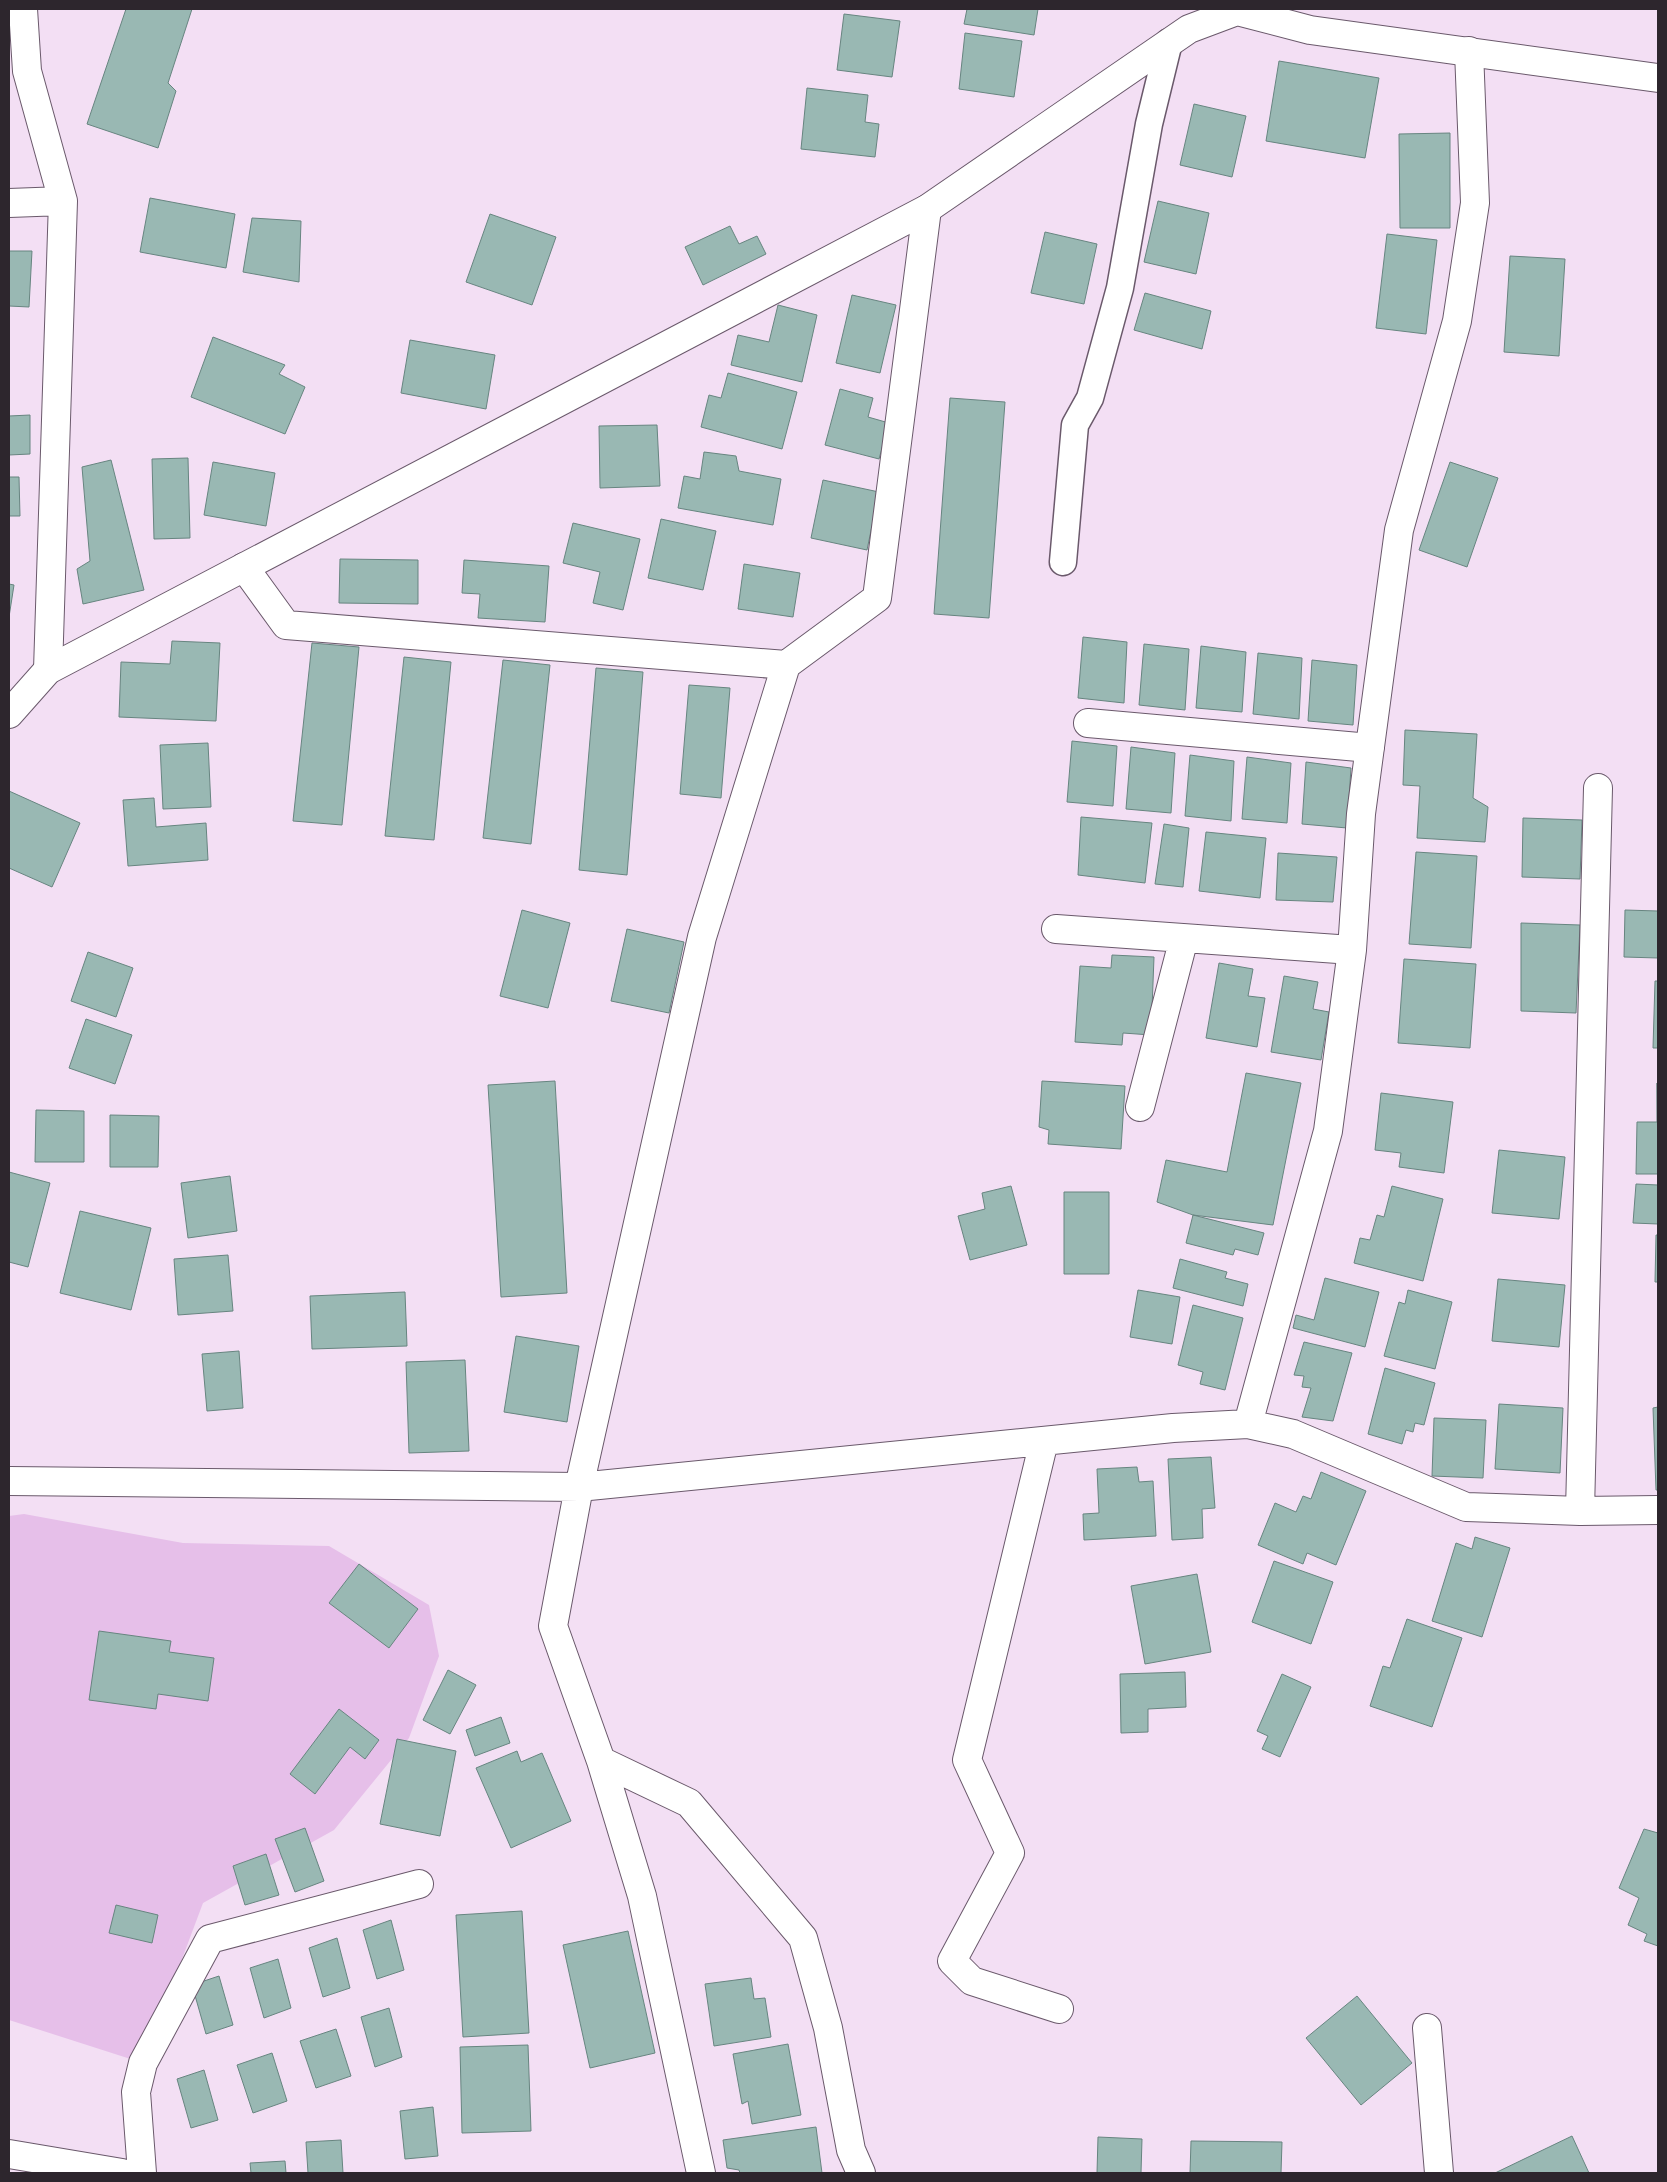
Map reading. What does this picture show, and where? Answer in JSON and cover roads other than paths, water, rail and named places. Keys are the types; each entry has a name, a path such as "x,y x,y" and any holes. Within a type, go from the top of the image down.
{"street":[{"path":"23,9 27,71 63,201 48,670"},
{"path":"9,714 48,670 927,209 1189,29 1237,11 1310,30 1658,78"},
{"path":"1248,1424 1328,1131 1352,950 1361,814 1399,530 1457,321 1475,203 1469,51"},
{"path":"9,203 63,201"},
{"path":"701,2173 642,1896 600,1761 553,1626 579,1488 702,937 786,665 877,598 927,209"},
{"path":"244,568 286,625 786,665"},
{"path":"1088,723 1370,748"},
{"path":"1580,1511 1598,788"},
{"path":"1056,929 1352,950"},
{"path":"1140,1107 1184,938"},
{"path":"9,1482 579,1488 1173,1428 1248,1424 1293,1434 1466,1507 1580,1511 1658,1510"},
{"path":"1044,1441 967,1760 1010,1853 952,1961 972,1981 1060,2009"},
{"path":"600,1761 689,1803 803,1938 828,2028 851,2150 861,2173"},
{"path":"142,2173 136,2092 142,2062 210,1939 419,1884"},
{"path":"1427,2028 1439,2173"},
{"path":"9,2154 122,2173"}],"lane":[{"path":"1063,562 1075,425 1090,398 1120,288 1149,124 1169,42"}]}
